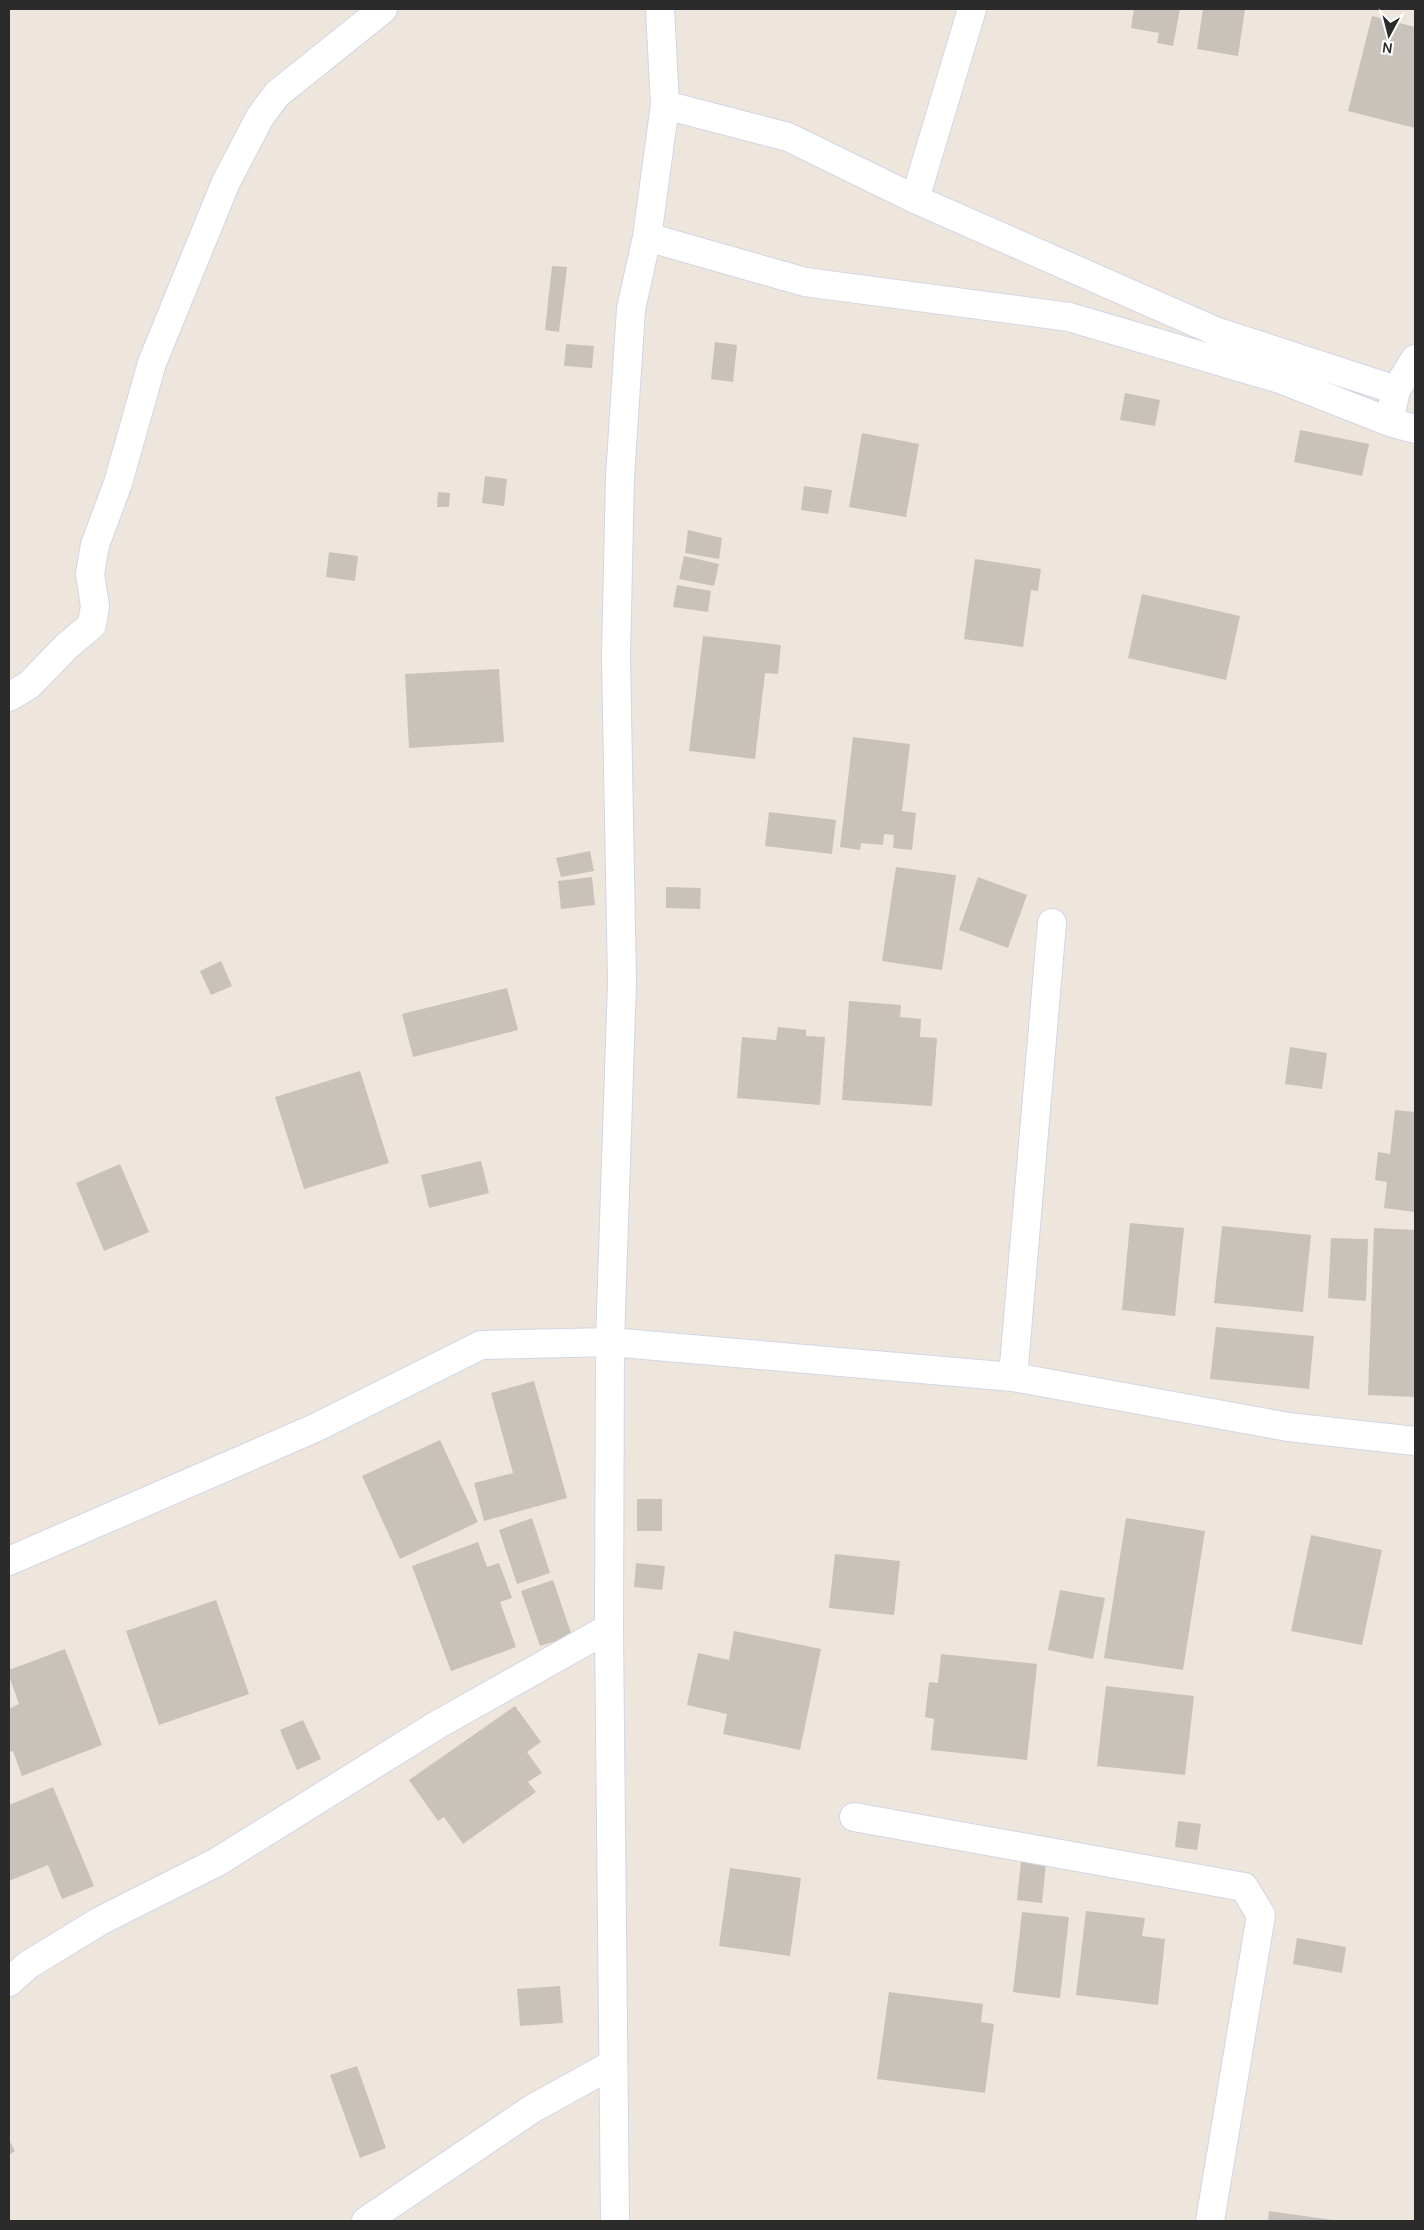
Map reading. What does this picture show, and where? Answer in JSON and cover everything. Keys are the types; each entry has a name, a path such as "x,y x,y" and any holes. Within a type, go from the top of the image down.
{"street":[{"path":"9,697 29,685 92,625 95,606 90,574 96,545 118,483 152,363 226,182 260,117 277,94 383,9"},
{"path":"615,2221 609,1628 610,1342 622,982 616,658 620,477 631,309 647,237 665,105 660,9"},
{"path":"914,199 972,9"},
{"path":"665,105 788,137 914,199 1215,331 1396,390"},
{"path":"647,237 806,282 1069,317 1280,378 1403,425"},
{"path":"1403,425 1396,390 1415,359"},
{"path":"1013,1377 1052,923"},
{"path":"9,1561 315,1428 481,1345 610,1342 1013,1377 1288,1427 1415,1441"},
{"path":"9,1982 28,1965 100,1920 216,1862 437,1725 609,1628"},
{"path":"854,1817 1244,1886 1261,1915 1210,2221"},
{"path":"366,2221 532,2109 613,2064"}],"building":[{"path":"1134,9 1180,9 1173,46 1157,43 1159,33 1131,28"},
{"path":"1203,9 1245,9 1238,56 1197,49"},
{"path":"1372,16 1415,27 1415,128 1348,111"},
{"path":"552,266 567,267 559,332 545,330"},
{"path":"715,342 737,345 733,382 711,379"},
{"path":"566,344 594,346 592,368 564,366"},
{"path":"1125,393 1160,400 1155,426 1120,420"},
{"path":"1300,430 1369,444 1362,476 1294,462"},
{"path":"862,433 919,444 906,517 849,507"},
{"path":"485,476 507,479 504,506 482,503"},
{"path":"804,486 832,490 828,514 801,510"},
{"path":"438,492 450,493 449,507 437,507"},
{"path":"688,530 722,538 719,559 685,553"},
{"path":"329,552 358,556 355,581 326,577"},
{"path":"684,556 719,564 714,586 679,579"},
{"path":"975,559 1041,569 1038,591 1031,590 1023,647 964,639"},
{"path":"677,585 711,591 708,612 673,607"},
{"path":"1142,594 1240,616 1226,680 1128,658"},
{"path":"703,636 781,645 778,674 765,673 755,759 689,751"},
{"path":"499,669 504,742 409,748 405,674"},
{"path":"853,737 910,744 902,811 916,813 912,850 893,848 894,835 884,834 883,845 861,843 860,850 840,847"},
{"path":"769,812 836,820 832,854 765,846"},
{"path":"590,851 594,871 561,877 556,858"},
{"path":"896,867 956,875 942,970 882,961"},
{"path":"592,877 595,905 561,909 558,881"},
{"path":"978,877 1027,895 1008,948 959,930"},
{"path":"666,887 701,888 700,909 666,908"},
{"path":"221,961 232,986 211,995 200,971"},
{"path":"507,988 518,1030 413,1057 402,1014"},
{"path":"849,1001 901,1005 900,1017 921,1019 920,1037 937,1038 932,1106 842,1100"},
{"path":"778,1027 806,1030 806,1036 825,1037 820,1105 737,1098 742,1037 776,1040"},
{"path":"1290,1047 1327,1053 1322,1089 1285,1084"},
{"path":"360,1071 389,1163 304,1189 275,1097"},
{"path":"1395,1110 1415,1112 1415,1212 1384,1208 1387,1182 1375,1180 1378,1152 1390,1154"},
{"path":"481,1161 489,1193 429,1208 421,1175"},
{"path":"120,1164 149,1232 104,1251 76,1183"},
{"path":"1130,1223 1184,1228 1175,1316 1122,1310"},
{"path":"1222,1226 1311,1235 1303,1312 1214,1303"},
{"path":"1374,1228 1415,1230 1415,1397 1368,1395"},
{"path":"1331,1238 1368,1239 1366,1301 1328,1298"},
{"path":"1216,1327 1314,1336 1309,1389 1210,1379"},
{"path":"534,1381 567,1498 484,1521 474,1483 513,1473 491,1393"},
{"path":"440,1440 478,1522 400,1559 362,1476"},
{"path":"637,1499 662,1499 662,1531 637,1531"},
{"path":"532,1518 550,1573 517,1584 499,1530"},
{"path":"1126,1518 1205,1531 1183,1670 1104,1658"},
{"path":"1311,1535 1382,1550 1362,1645 1291,1631"},
{"path":"478,1542 487,1567 499,1563 512,1598 500,1602 516,1647 451,1671 412,1566"},
{"path":"835,1554 900,1561 894,1615 829,1608"},
{"path":"636,1563 665,1566 662,1590 634,1587"},
{"path":"553,1580 572,1636 540,1646 521,1591"},
{"path":"1060,1590 1105,1598 1093,1659 1048,1650"},
{"path":"216,1600 249,1694 159,1725 126,1631"},
{"path":"734,1631 821,1649 800,1750 723,1734 727,1714 687,1705 698,1653 729,1660"},
{"path":"65,1649 102,1745 22,1776 13,1751 9,1752 9,1709 19,1704 9,1676 9,1670"},
{"path":"941,1654 1037,1664 1027,1760 931,1750 934,1719 925,1717 929,1682 938,1683"},
{"path":"1106,1686 1194,1696 1185,1775 1097,1766"},
{"path":"515,1706 541,1742 527,1752 542,1773 528,1782 536,1792 463,1844 444,1817 438,1821 409,1780"},
{"path":"303,1720 321,1759 297,1770 280,1730"},
{"path":"53,1787 94,1886 62,1899 48,1865 9,1881 9,1805"},
{"path":"1178,1821 1201,1824 1197,1850 1175,1847"},
{"path":"1021,1862 1046,1864 1042,1903 1017,1900"},
{"path":"730,1868 801,1878 790,1956 719,1946"},
{"path":"1086,1911 1145,1918 1142,1936 1165,1939 1158,2005 1076,1995"},
{"path":"1022,1912 1069,1917 1060,1998 1013,1992"},
{"path":"1297,1938 1346,1947 1342,1973 1293,1964"},
{"path":"560,1986 563,2023 520,2026 517,1989"},
{"path":"889,1992 983,2004 981,2022 994,2024 985,2093 877,2079"},
{"path":"357,2066 386,2148 360,2158 330,2075"},
{"path":"9,2140 15,2151 9,2155"},
{"path":"1269,2211 1333,2220 1333,2221 1268,2221"}]}
